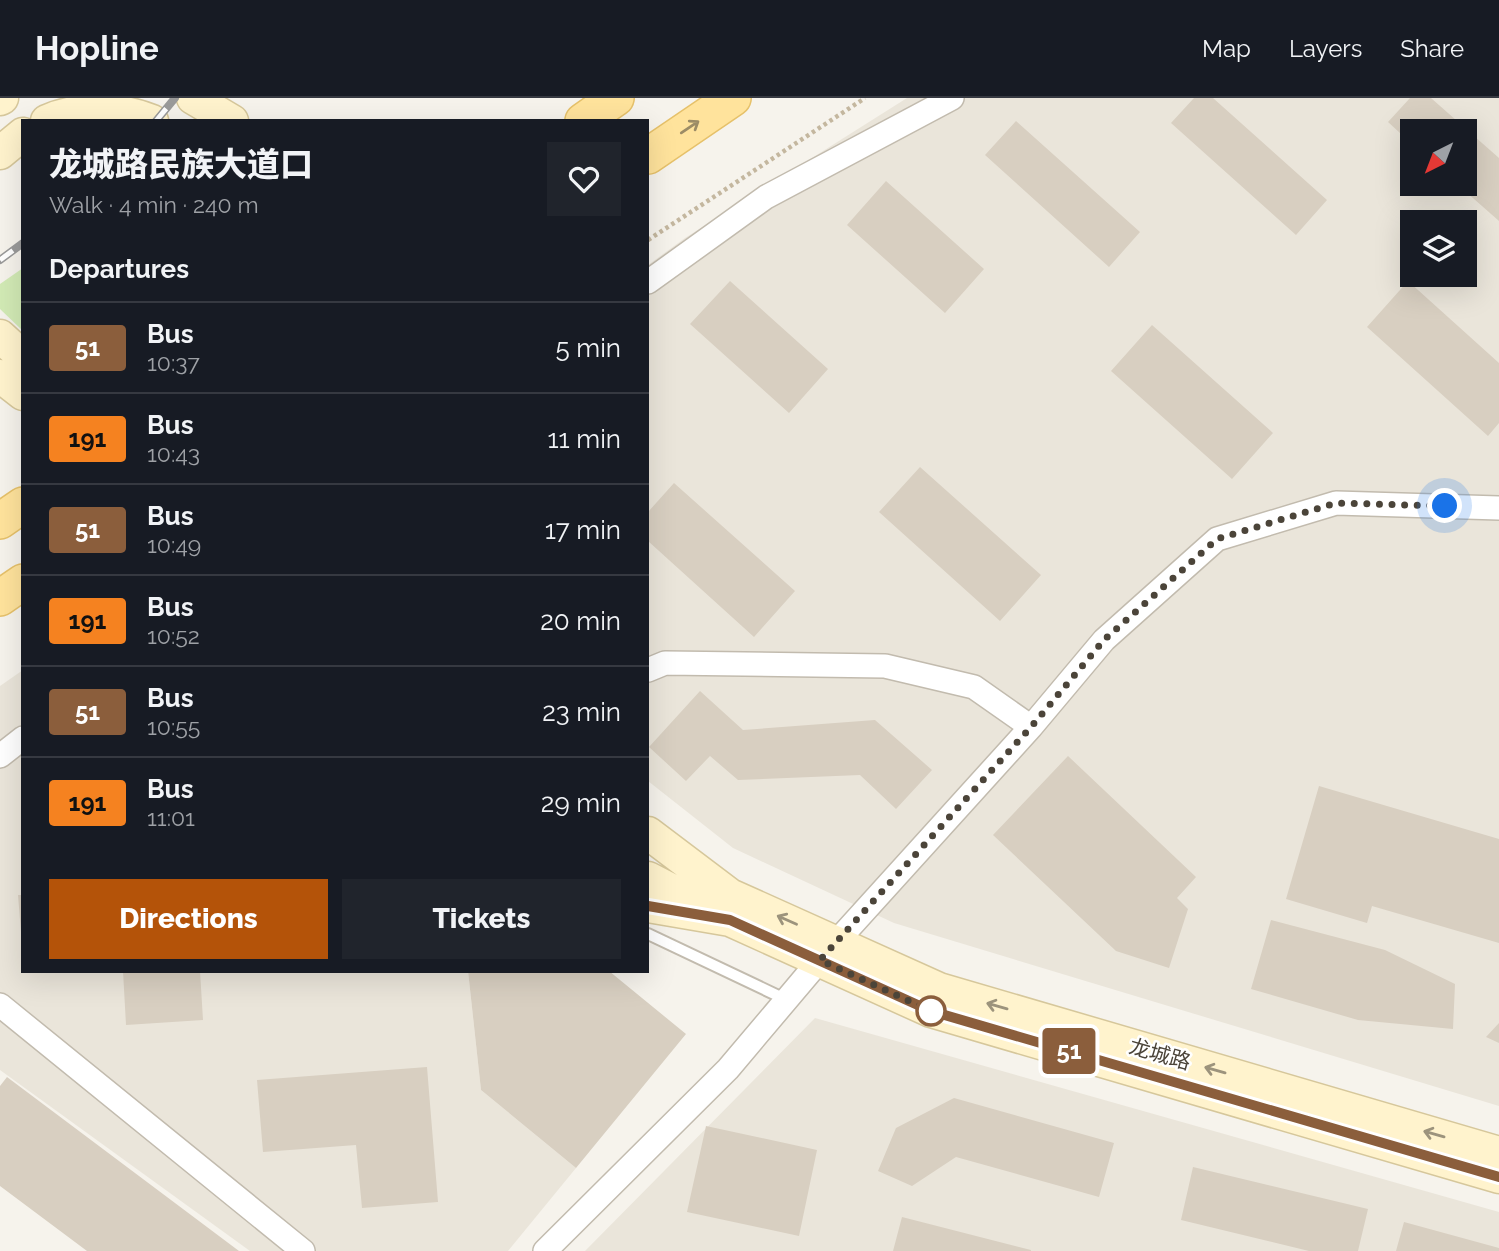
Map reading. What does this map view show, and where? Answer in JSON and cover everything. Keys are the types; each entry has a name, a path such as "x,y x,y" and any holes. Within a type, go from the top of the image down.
{"main road":[{"path":"586,119 616,98"},
{"path":"649,155 733,98"},
{"path":"0,521 21,506"},
{"path":"0,598 21,583"}],"street":[{"path":"193,98 229,119"},
{"path":"649,281 766,197 952,98"},
{"path":"51,119 61,114 113,111 144,119"},
{"path":"0,153 21,136"},
{"path":"0,337 21,355"},
{"path":"0,363 21,379"},
{"path":"0,376 21,392"},
{"path":"545,1251 728,1069 828,951 1031,727 1104,640 1217,539 1336,503 1499,508"},
{"path":"649,670 665,663 885,666 974,687 1031,727"},
{"path":"0,755 21,739"},
{"name":"龙城路","path":"649,834 730,907 828,951 939,989 1499,1153"},
{"path":"649,852 730,907"},
{"path":"649,878 730,907"},
{"name":"龙城路","path":"649,906 730,907"},
{"name":"龙城路","path":"828,951 931,1011 1499,1177"},
{"path":"0,1005 303,1251"}],"lane":[{"path":"649,934 787,1000"}],"path":[{"path":"649,239 865,98"}],"shaded area":[{"path":"907,98 1499,98 1499,1106 894,923 733,848 649,782 649,264 685,238"},
{"path":"21,671 21,973 468,973 481,1090 576,1168 508,1251 250,1251 0,1070 0,686"},
{"path":"815,1018 1499,1212 1499,1251 585,1251"}],"green space":[{"path":"21,269 21,329 0,309 0,284"}],"building":[{"path":"1194,98 1213,98 1327,200 1296,235 1171,123"},
{"path":"1410,98 1431,98 1455,119 1400,119 1400,133 1388,122"},
{"path":"1016,121 1140,232 1109,267 985,155"},
{"path":"1477,139 1499,158 1499,221 1471,196 1477,196"},
{"path":"886,181 984,269 945,313 847,225"},
{"path":"730,281 828,369 789,413 690,324"},
{"path":"1403,287 1415,287 1499,363 1499,423 1488,436 1367,327"},
{"path":"1152,325 1273,433 1232,479 1111,371"},
{"path":"920,467 1041,575 1000,621 879,512"},
{"path":"674,483 795,591 754,637 649,542 649,511"},
{"path":"700,691 743,730 875,720 932,770 896,809 860,775 738,780 710,756 686,781 649,747"},
{"path":"1068,756 1196,877 1177,898 1188,909 1169,968 1116,951 993,835"},
{"path":"1319,786 1499,839 1499,943 1372,906 1367,923 1286,899"},
{"path":"18,895 21,895 21,932"},
{"path":"1271,920 1385,950 1455,984 1453,1029 1358,1020 1251,989"},
{"path":"123,973 200,973 203,1020 126,1025"},
{"path":"468,973 611,973 686,1034 576,1168 481,1090"},
{"path":"1499,1023 1499,1043 1486,1037"},
{"path":"427,1067 438,1202 362,1208 356,1145 263,1152 257,1080"},
{"path":"7,1077 239,1251 87,1251 0,1186 0,1086"},
{"path":"954,1098 1114,1143 1099,1197 956,1157 912,1186 878,1171 896,1128"},
{"path":"706,1126 817,1150 799,1236 687,1212"},
{"path":"1193,1167 1368,1209 1358,1251 1309,1251 1181,1220"},
{"path":"902,1217 1031,1250 1031,1251 893,1251"},
{"path":"1404,1222 1499,1248 1499,1251 1396,1251"}],"railway":[{"path":"158,119 175,98"},
{"path":"0,260 21,244"}],"bus line":[{"name":"51","path":"649,906 730,920 931,1011 1499,1177"}],"route":[{"path":"931,1011 820,960 1031,727 1104,640 1217,539 1336,503 1445,506"}]}
